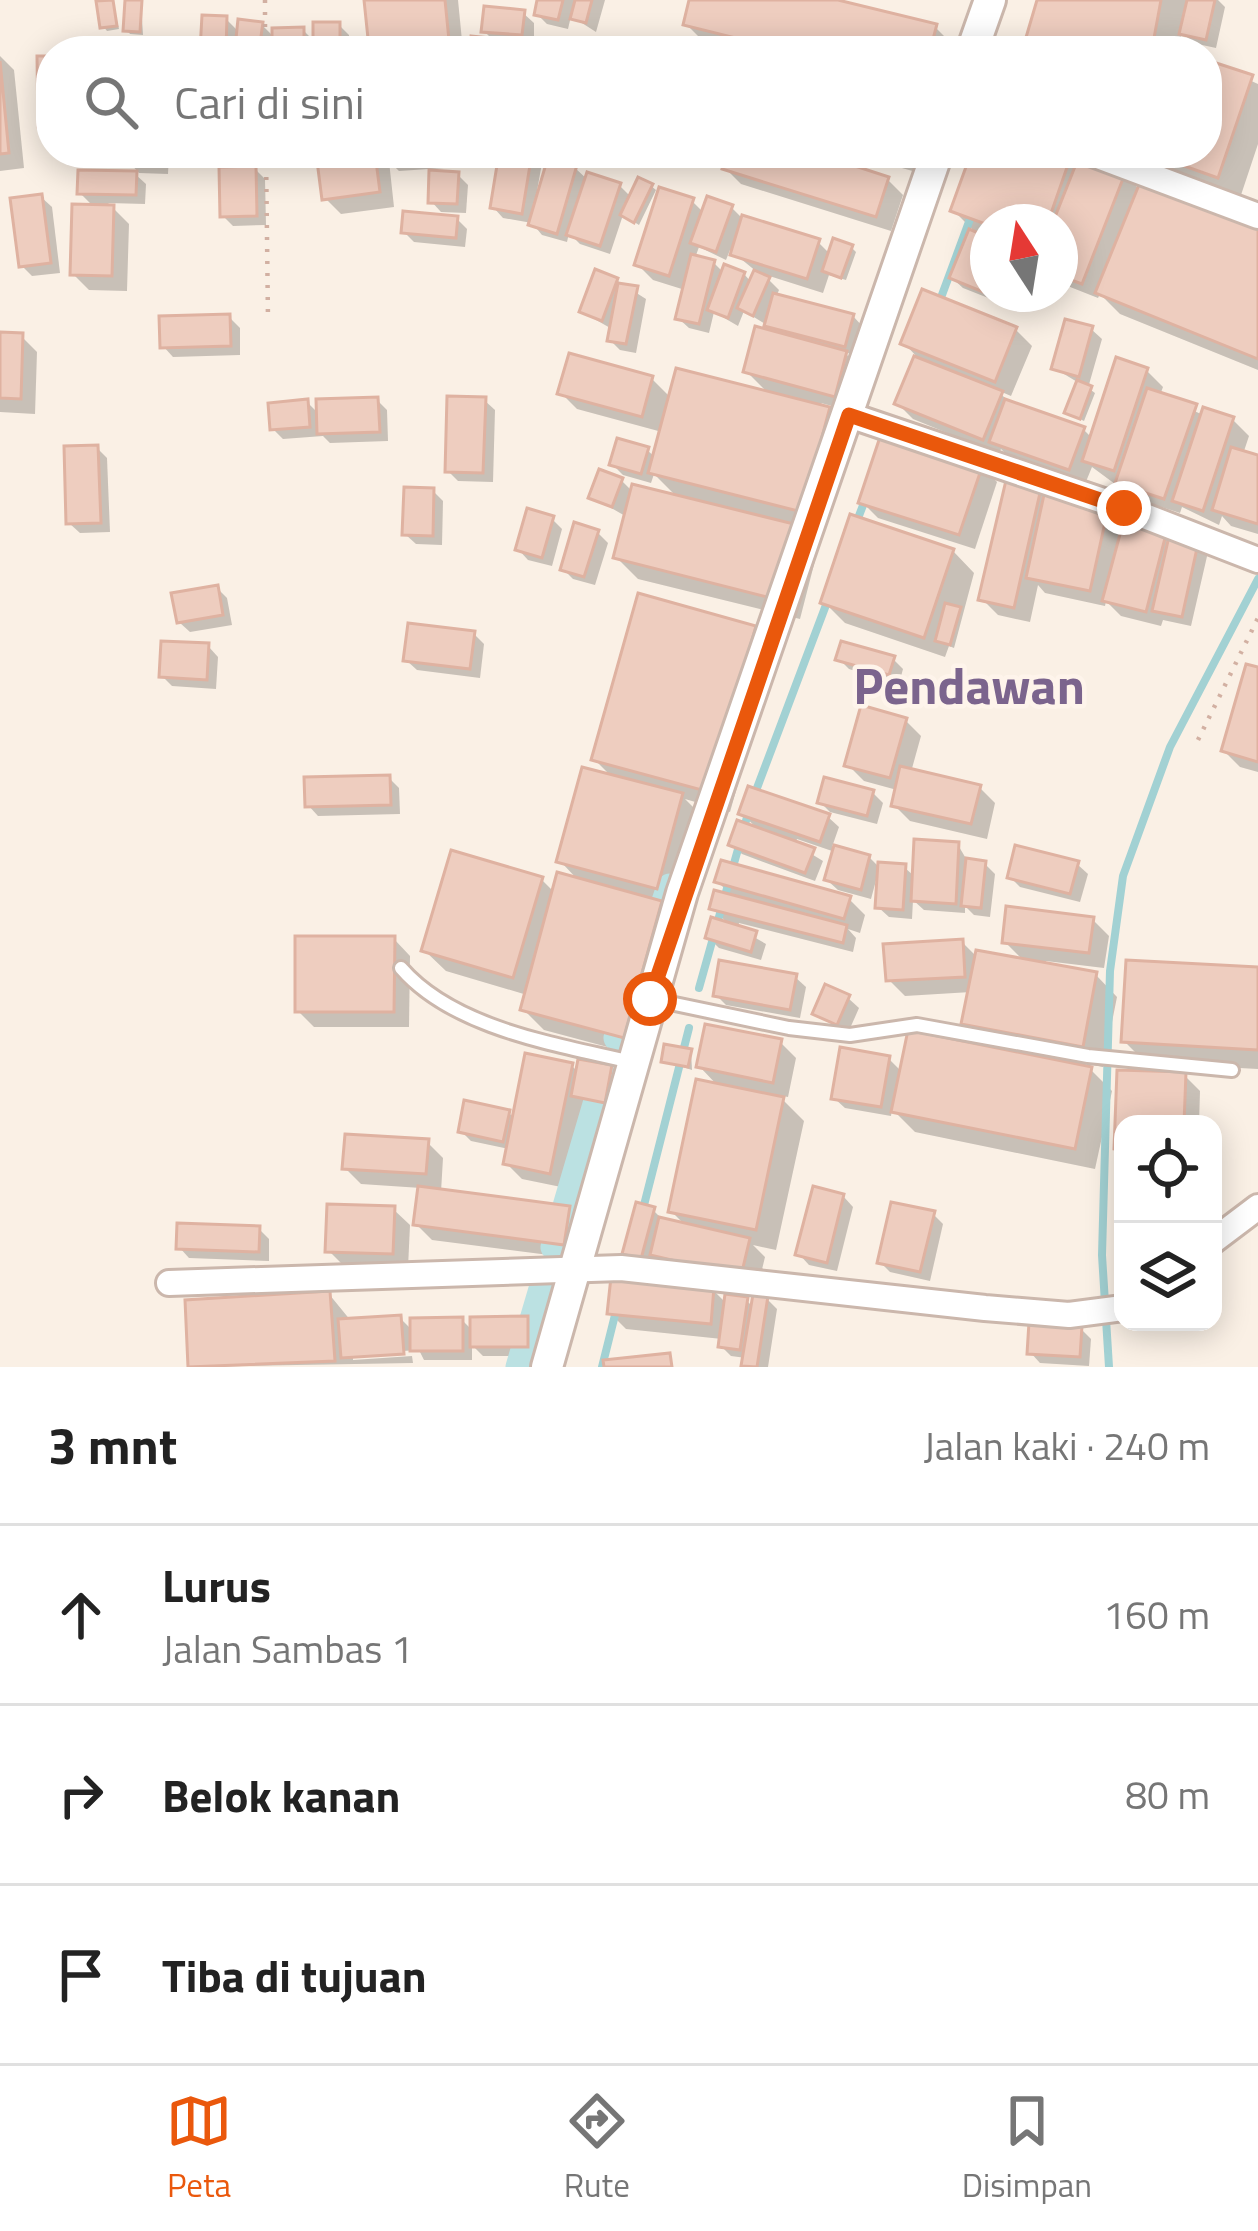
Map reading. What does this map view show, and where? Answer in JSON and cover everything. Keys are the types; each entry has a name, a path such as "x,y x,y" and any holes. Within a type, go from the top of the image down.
{"street":[{"path":"977,36 990,0"},
{"path":"547,1367 650,999 932,168"},
{"path":"1130,168 1258,216"},
{"path":"849,415 1253,558"},
{"path":"1222,1234 1258,1208"},
{"path":"169,1283 573,1267 1110,1311"}],"lane":[{"path":"401,968 418,988 488,1023 632,1063"},
{"path":"650,999 788,1028 850,1035 917,1025 1088,1056 1232,1070"}],"path":[{"path":"265,0 265,36"},
{"path":"266,168 268,320"},
{"path":"1198,740 1258,618"},
{"path":"1244,646 1258,649"}],"building":[{"path":"113,0 117,26 100,28 96,1"},
{"path":"125,0 142,0 140,32 123,31"},
{"path":"364,0 445,0 449,36 368,36"},
{"path":"537,0 563,0 558,20 534,15"},
{"path":"575,0 592,0 586,23 570,19"},
{"path":"689,0 838,0 937,24 934,36 727,36 683,25"},
{"path":"1037,0 1161,0 1154,36 1026,36"},
{"path":"1187,0 1215,0 1207,36 1179,34"},
{"path":"484,6 525,10 522,35 481,32"},
{"path":"202,15 227,16 226,36 201,36"},
{"path":"238,19 263,22 261,36 236,36"},
{"path":"313,22 340,22 340,36 313,36"},
{"path":"304,27 304,36 272,36 272,28"},
{"path":"0,61 9,153 0,154"},
{"path":"1222,65 1253,75 1222,166"},
{"path":"219,168 256,168 257,216 220,217"},
{"path":"318,168 377,168 380,192 322,200"},
{"path":"497,168 530,168 522,214 490,208"},
{"path":"545,168 576,168 557,234 528,225"},
{"path":"861,168 889,177 876,217 722,169"},
{"path":"966,168 1067,168 1054,204 970,204 970,218 950,211"},
{"path":"1074,168 1118,168 1126,171 1082,284 1078,283 1078,204 1060,204"},
{"path":"1190,168 1221,168 1218,178"},
{"path":"78,170 137,171 136,195 77,194"},
{"path":"429,170 459,172 457,204 428,203"},
{"path":"587,172 621,183 600,246 566,235"},
{"path":"1143,175 1258,222 1258,359 1095,293"},
{"path":"638,177 653,184 634,223 620,215"},
{"path":"659,187 694,198 669,276 634,265"},
{"path":"42,194 51,263 19,267 10,198"},
{"path":"707,196 733,205 716,252 690,243"},
{"path":"72,204 114,205 112,276 70,275"},
{"path":"403,211 458,216 456,238 401,233"},
{"path":"742,215 820,239 807,279 730,255"},
{"path":"969,229 970,287 949,278"},
{"path":"833,238 853,245 841,278 822,271"},
{"path":"691,254 715,260 699,324 675,319"},
{"path":"724,264 745,272 728,318 707,310"},
{"path":"595,269 618,278 602,321 579,312"},
{"path":"754,270 770,277 753,316 737,308"},
{"path":"618,283 638,286 626,344 607,341"},
{"path":"922,289 1017,327 995,382 900,344"},
{"path":"773,293 854,314 845,347 764,326"},
{"path":"230,314 231,346 160,348 159,316"},
{"path":"1065,319 1093,326 1079,377 1051,369"},
{"path":"755,326 847,351 835,397 743,372"},
{"path":"0,332 23,333 21,399 0,398"},
{"path":"569,353 653,376 642,417 557,394"},
{"path":"914,356 1003,391 983,440 894,404"},
{"path":"1116,357 1148,368 1114,471 1082,461"},
{"path":"676,368 830,407 802,512 648,473"},
{"path":"1077,380 1092,386 1080,419 1064,413"},
{"path":"1147,388 1197,404 1164,499 1115,483"},
{"path":"447,396 486,397 483,473 445,472"},
{"path":"378,397 380,432 317,434 316,399"},
{"path":"308,399 310,427 270,430 268,403"},
{"path":"1005,399 1085,427 1069,470 989,442"},
{"path":"1203,407 1234,417 1203,511 1172,501"},
{"path":"882,431 983,464 959,535 858,503"},
{"path":"617,438 649,447 641,474 609,465"},
{"path":"98,445 101,523 66,524 64,446"},
{"path":"1231,447 1258,455 1258,524 1212,510"},
{"path":"599,469 623,478 612,507 588,498"},
{"path":"1007,476 1042,484 1014,608 978,600"},
{"path":"632,484 798,525 779,600 613,558"},
{"path":"404,487 434,488 433,536 402,535"},
{"path":"1045,490 1109,504 1090,591 1026,578"},
{"path":"527,508 554,516 542,558 515,550"},
{"path":"850,514 954,549 924,638 820,603"},
{"path":"574,522 599,530 584,577 560,570"},
{"path":"1123,523 1166,534 1146,612 1102,601"},
{"path":"1170,532 1199,539 1182,617 1152,611"},
{"path":"218,585 223,615 177,623 171,593"},
{"path":"638,593 756,626 709,792 591,760"},
{"path":"945,603 961,607 950,645 935,641"},
{"path":"408,623 475,631 470,669 403,661"},
{"path":"161,641 209,643 207,680 159,677"},
{"path":"841,641 895,656 889,675 835,660"},
{"path":"1246,664 1258,667 1258,762 1221,751"},
{"path":"861,705 907,718 890,778 844,766"},
{"path":"900,766 981,785 971,824 891,806"},
{"path":"582,767 683,793 657,889 556,862"},
{"path":"390,775 391,805 305,807 304,777"},
{"path":"824,777 874,790 867,816 817,803"},
{"path":"748,786 830,814 820,842 738,814"},
{"path":"737,820 815,848 805,873 728,845"},
{"path":"914,839 959,842 956,904 911,901"},
{"path":"834,845 870,855 861,890 824,880"},
{"path":"1015,845 1079,861 1070,894 1007,878"},
{"path":"451,850 543,877 513,978 421,951"},
{"path":"966,858 986,861 981,908 961,906"},
{"path":"721,860 851,896 844,919 714,882"},
{"path":"878,862 906,864 903,910 875,908"},
{"path":"557,872 662,901 624,1038 520,1010"},
{"path":"714,890 847,925 843,943 709,909"},
{"path":"1006,906 1094,917 1089,953 1002,943"},
{"path":"711,917 757,931 751,952 705,938"},
{"path":"295,936 395,936 394,1012 295,1012"},
{"path":"963,939 965,977 886,981 883,944"},
{"path":"976,950 1097,972 1083,1047 961,1024"},
{"path":"719,960 797,974 790,1010 713,996"},
{"path":"1126,960 1258,967 1258,1050 1121,1042"},
{"path":"825,984 850,995 837,1025 812,1014"},
{"path":"705,1024 782,1039 773,1083 696,1067"},
{"path":"908,1030 1092,1067 1075,1149 891,1112"},
{"path":"664,1044 692,1049 688,1067 661,1062"},
{"path":"840,1047 890,1056 881,1107 831,1099"},
{"path":"525,1053 573,1063 550,1174 503,1164"},
{"path":"578,1059 612,1065 605,1103 571,1096"},
{"path":"1117,1070 1186,1072 1184,1115 1115,1115"},
{"path":"696,1079 784,1097 756,1230 668,1212"},
{"path":"464,1100 510,1110 503,1142 458,1132"},
{"path":"345,1134 429,1139 426,1174 342,1169"},
{"path":"418,1186 570,1206 564,1245 413,1225"},
{"path":"813,1186 844,1194 827,1263 795,1255"},
{"path":"636,1202 655,1207 641,1259 622,1254"},
{"path":"891,1202 935,1211 920,1272 877,1263"},
{"path":"327,1204 395,1206 393,1254 325,1252"},
{"path":"659,1217 750,1238 741,1276 650,1255"},
{"path":"177,1223 260,1226 259,1252 176,1249"},
{"path":"611,1277 714,1287 711,1324 607,1314"},
{"path":"330,1291 335,1361 188,1367 185,1300"},
{"path":"725,1294 748,1297 740,1350 718,1347"},
{"path":"753,1294 768,1296 757,1367 741,1366"},
{"path":"401,1315 404,1354 341,1358 338,1319"},
{"path":"528,1316 528,1347 470,1347 470,1317"},
{"path":"463,1317 463,1351 410,1351 410,1318"},
{"path":"1029,1322 1082,1326 1080,1357 1027,1354"},
{"path":"670,1353 672,1367 604,1367 603,1360"}],"waterway":[{"path":"939,303 970,219"},
{"path":"855,526 867,495"},
{"path":"1109,1367 1102,1255 1110,971 1123,876 1170,747 1258,579"},
{"path":"754,796 829,597"},
{"path":"699,988 749,810"},
{"path":"617,1038 670,887"},
{"path":"642,1213 689,1028"},
{"path":"554,1247 604,1077"},
{"path":"519,1367 542,1289"},
{"path":"602,1367 617,1307"}],"district":[{"name":"Pendawan","path":"969,686"}],"route":[{"path":"650,999 682,893 849,415 1124,508"}]}
